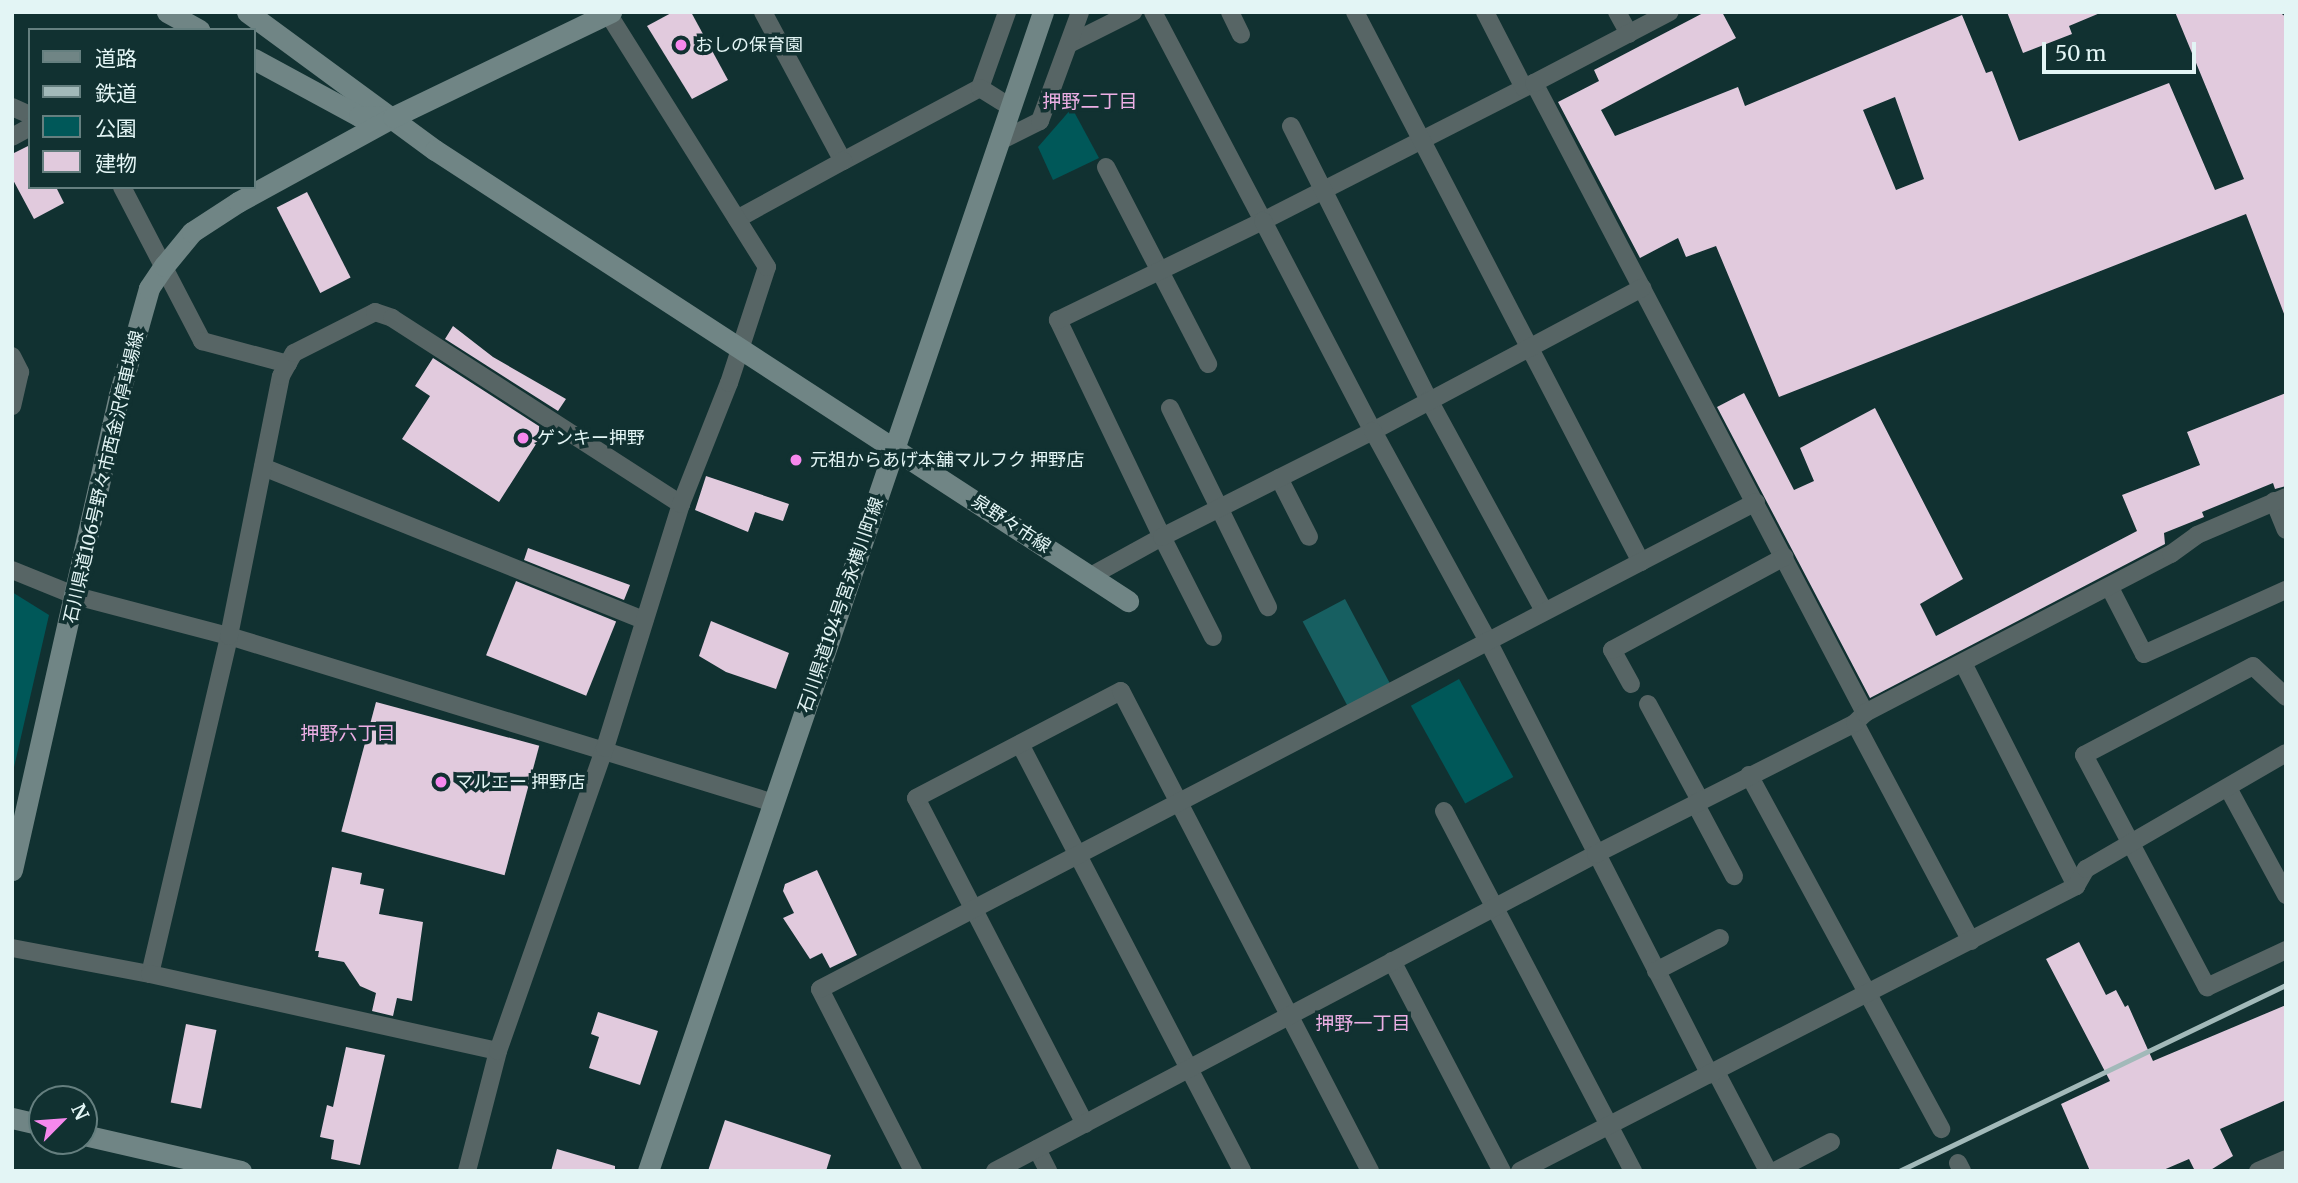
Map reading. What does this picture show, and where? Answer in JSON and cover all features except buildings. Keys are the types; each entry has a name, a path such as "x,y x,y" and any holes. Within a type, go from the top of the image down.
{"main road":[{"path":"167,12 195,28"},
{"path":"247,12 337,82 738,349 894,447"},
{"name":"石川県道194号宮永横川町線","path":"648,1171 1043,12"},
{"name":"石川県道106号野々市西金沢停車場線","path":"12,870 76,596 119,395 149,288 164,266 192,232 213,217 393,117 609,13"},
{"path":"256,60 359,116 393,117"},
{"name":"泉野々市線","path":"894,447 1128,601"},
{"path":"98,1138 241,1171"}],"street":[{"path":"762,12 843,161"},
{"path":"737,219 980,88 1007,12"},
{"path":"998,142 1040,121 1080,12"},
{"path":"1069,44 1133,12"},
{"path":"1153,12 1373,430 1488,641 1656,971 1768,1171"},
{"path":"1230,12 1241,35"},
{"path":"1355,12 1641,562"},
{"path":"1485,12 1643,289 1756,502 1971,941"},
{"path":"1617,12 1629,34"},
{"path":"1213,637 1058,320 1263,221 1670,12"},
{"path":"467,1171 498,1051 605,748 681,504 767,267 609,13"},
{"path":"980,88 1011,107"},
{"path":"12,107 28,114"},
{"path":"1291,126 1429,400 1544,611"},
{"path":"12,137 28,128"},
{"path":"1106,167 1208,364"},
{"path":"123,189 202,341 288,364"},
{"path":"1091,576 1643,289"},
{"path":"150,974 229,636 263,467 288,364 294,353 374,312 383,315 681,504"},
{"path":"12,355 20,372 12,406"},
{"path":"1170,408 1268,607"},
{"path":"263,467 644,620"},
{"path":"1279,478 1310,537"},
{"path":"995,1171 1494,907 1964,665 2110,587 2197,535 2280,499 2286,530"},
{"path":"913,1171 820,989 1756,502"},
{"path":"1631,684 1612,650 1784,557"},
{"path":"12,570 76,596 229,636 605,748 774,803"},
{"path":"2110,587 2144,654 2286,590"},
{"path":"1964,665 2076,886"},
{"path":"2286,697 2253,666 2084,755 2129,847 2207,986 2286,950"},
{"path":"1085,1124 916,798 1121,691 1182,803 1370,1171"},
{"path":"1648,704 1734,876"},
{"path":"1020,744 1242,1171"},
{"path":"1520,1171 2076,886 2086,869 2129,847 2286,753"},
{"path":"1749,775 1941,1129"},
{"path":"2228,788 2286,895"},
{"path":"1444,811 1633,1171"},
{"path":"1656,971 1720,938"},
{"path":"12,948 150,974 498,1051"},
{"path":"1392,961 1502,1171"},
{"path":"1775,1171 1830,1142"},
{"path":"1037,1149 1048,1171"},
{"path":"2258,1171 2286,1159"}],"green space":[{"path":"1072,108 1099,158 1053,180 1038,147"},
{"path":"12,592 49,615 12,776"},
{"path":"1459,679 1513,777 1465,804 1411,706"}],"shaded area":[{"path":"1345,599 1391,686 1349,708 1303,622"}],"railway":[{"path":"1899,1171 2286,985"}],"place":[{"name":"おしの保育園","path":"681,45"},
{"name":"ゲンキー押野","path":"523,438"},
{"name":"元祖からあげ本舗マルフク 押野店","path":"796,460"},
{"name":"マルエー 押野店","path":"441,782"}],"district":[{"name":"押野二丁目","path":"1090,102"},
{"name":"押野六丁目","path":"348,734"},
{"name":"押野一丁目","path":"1363,1024"}]}
